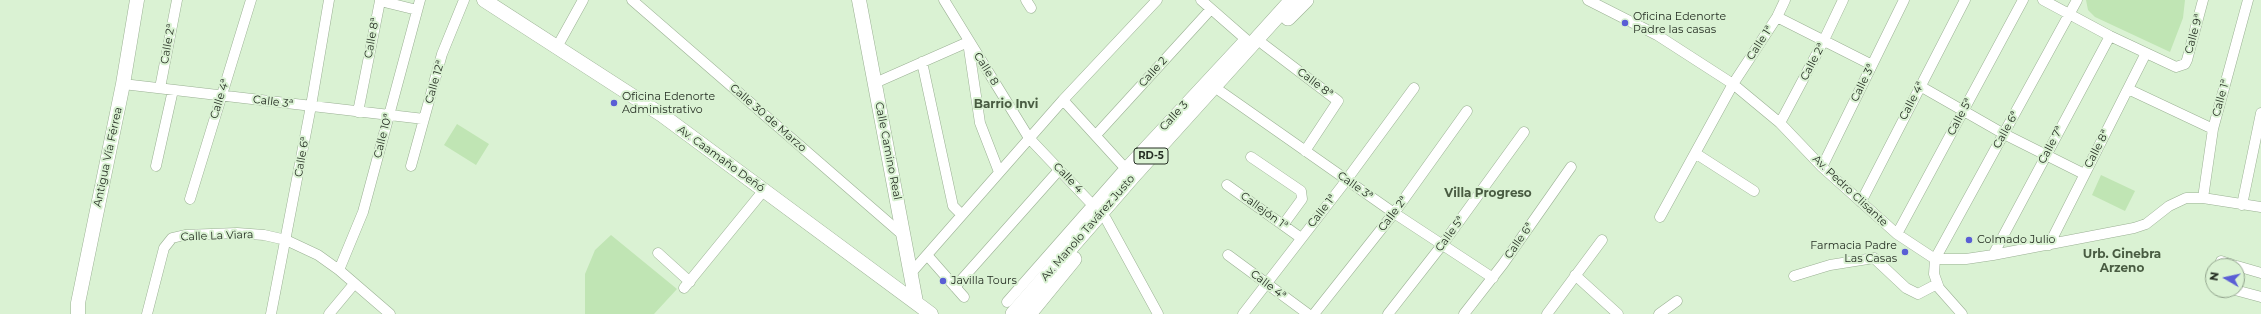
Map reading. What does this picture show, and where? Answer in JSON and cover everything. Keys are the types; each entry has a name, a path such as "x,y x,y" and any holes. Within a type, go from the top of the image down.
{"main road":[{"name":"Av. Manolo Tavárez Justo","path":"1008,310 1026,307 1100,213 1292,0"},
{"name":"Av. Manolo Tavárez Justo","path":"1100,213 1220,91 1253,42 1306,0"}],"street":[{"name":"Antigua Vía Férrea","path":"78,314 78,303 123,84 137,0"},
{"name":"Calle 2ª","path":"160,88 177,0"},
{"name":"Calle 4ª","path":"190,199 221,95 252,0"},
{"name":"Calle 6ª","path":"271,314 311,106 329,0"},
{"name":"Calle 12ª","path":"411,166 442,54 464,0"},
{"name":"Av. Caamaño Deñó","path":"484,0 662,115 931,314"},
{"path":"558,47 583,0"},
{"name":"Calle 30 de Marzo","path":"632,0 904,236"},
{"name":"Calle Camino Real","path":"859,0 916,302"},
{"path":"911,273 1063,100 1156,0"},
{"path":"1201,0 1253,42"},
{"name":"Av. Pedro Clisante","path":"1588,0 1657,35 1733,84 1780,124 1822,167 1897,234 1935,259"},
{"name":"Calle 1ª","path":"1660,217 1733,84 1776,17 1785,0"},
{"name":"Calle 2ª","path":"1780,124 1843,0"},
{"name":"Calle 3ª","path":"1822,167 1904,0"},
{"name":"Calle 4ª","path":"1861,202 1965,0"},
{"name":"Calle 5ª","path":"1897,234 2023,0"},
{"path":"2043,0 2110,36 2146,53"},
{"name":"Calle 6ª","path":"1935,259 2077,0"},
{"name":"Calle 9ª","path":"2146,53 2172,66 2181,66 2187,60 2203,0"},
{"name":"Calle 1ª","path":"2203,198 2213,129 2248,0"},
{"name":"Calle 8ª","path":"358,112 380,1 418,5"},
{"name":"Calle 8","path":"946,1 968,42 1029,138"},
{"name":"Calle 10ª","path":"339,270 363,212 418,5"},
{"name":"Calle 2","path":"1096,135 1211,9"},
{"path":"1776,17 1872,65"},
{"name":"Calle 7ª","path":"1993,255 2110,36"},
{"path":"875,83 968,42 980,123 999,172"},
{"name":"Calle 8ª","path":"1253,42 1338,101 1305,151"},
{"name":"Calle 3","path":"1008,310 1100,213 1125,168 1253,42"},
{"name":"Calle 8ª","path":"2049,245 2146,53"},
{"path":"922,62 953,206 962,215"},
{"name":"Calle 3ª","path":"123,84 424,119"},
{"path":"1920,86 2004,134 2084,174"},
{"name":"Calle 1ª","path":"1243,314 1265,283 1346,180 1414,88"},
{"path":"2128,89 2213,129"},
{"path":"156,166 174,90"},
{"name":"Calle 3ª","path":"1220,91 1394,214 1493,278"},
{"path":"1063,100 1125,168"},
{"name":"Calle 2ª","path":"1314,314 1394,214 1467,111"},
{"path":"2242,205 2258,141 2261,113"},
{"name":"Calle 5ª","path":"1388,314 1442,246 1524,132"},
{"name":"Calle 4","path":"1029,138 1100,213 1158,314"},
{"path":"1695,152 1754,190"},
{"path":"1251,158 1301,191 1302,199 1284,225"},
{"name":"Calle 6ª","path":"1464,314 1493,278 1571,167"},
{"path":"955,287 1060,170"},
{"name":"Callejón 1ª","path":"1227,185 1301,238"},
{"path":"658,253 687,285 764,190"},
{"path":"1962,314 1937,284 1934,274 1935,259 1966,259 1993,255 2134,228 2146,224 2180,200 2192,197 2261,207"},
{"name":"Calle La Viara","path":"147,314 164,248 172,238 185,235 237,233 264,235 286,240 318,255 339,270 390,314"},
{"path":"1547,314 1602,240"},
{"path":"927,255 964,297"},
{"name":"Calle 4ª","path":"1228,255 1308,314"},
{"path":"1794,276 1830,264 1874,258 1906,288 1918,294 1937,284"},
{"path":"2245,268 2261,273"},
{"path":"1575,275 1618,314"},
{"path":"329,314 354,284"},
{"path":"2245,293 2261,297"},
{"path":"1659,314 1677,301"}],"green space":[{"path":"2086,0 2185,0 2183,18 2170,52 2095,17 2088,10"},
{"path":"457,124 489,144 476,165 444,145"},
{"path":"2101,175 2135,191 2125,211 2092,195"},
{"path":"611,235 677,289 654,314 585,314 585,274 595,250"}],"place":[{"name":"Oficina Edenorte Padre las casas","path":"1625,23"},
{"name":"Oficina Edenorte Administrativo","path":"614,103"},
{"name":"Colmado Julio","path":"1969,240"},
{"name":"Farmacia Padre Las Casas","path":"1905,252"},
{"name":"Javilla Tours","path":"943,281"}],"district":[{"name":"Barrio Invi","path":"1006,104"},
{"name":"Villa Progreso","path":"1488,193"},
{"name":"Urb. Ginebra Arzeno","path":"2122,261"}]}
